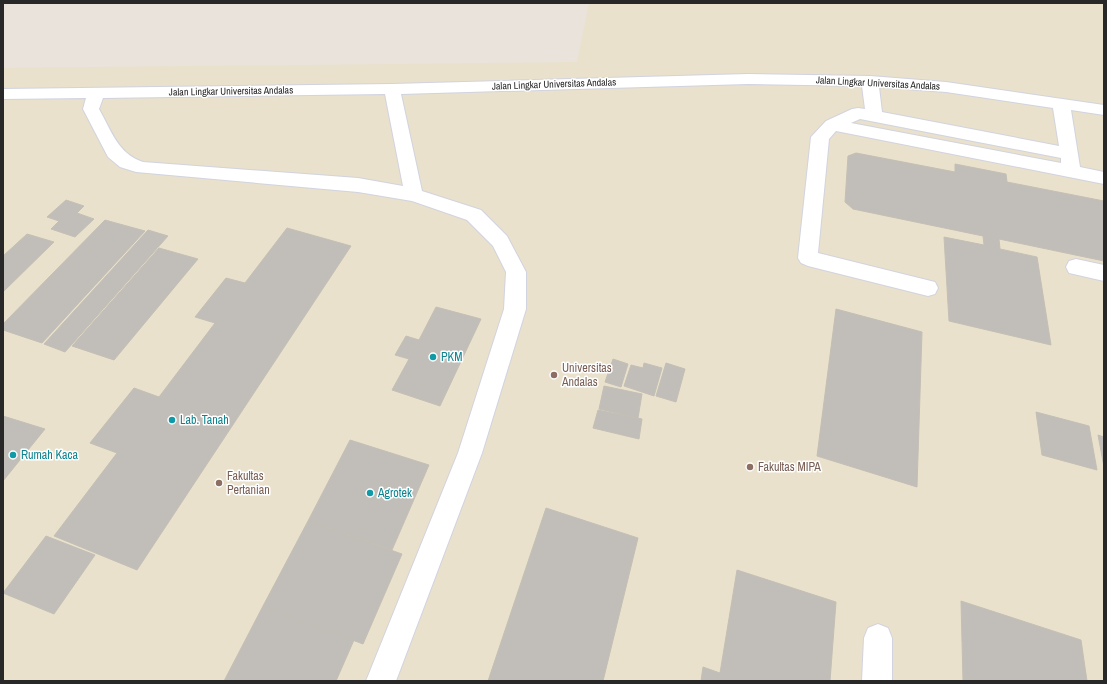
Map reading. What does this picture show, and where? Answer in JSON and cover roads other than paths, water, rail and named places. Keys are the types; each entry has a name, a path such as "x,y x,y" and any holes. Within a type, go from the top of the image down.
{"street":[{"name":"Jalan Lingkar Universitas Andalas","path":"3,94 392,89 748,79 870,80 946,87 1104,110"},
{"path":"870,80 885,124"},
{"path":"392,89 414,195"},
{"path":"96,93 91,109 114,153 126,163 142,168 358,185 414,195 474,215 500,241 516,272 516,309 470,453 381,681"},
{"path":"1061,103 1071,163"},
{"path":"928,288 808,258 820,137 832,125 858,113 885,124 1071,163 1104,178"},
{"path":"832,125 885,124"},
{"path":"1076,267 1104,273"},
{"path":"877,681 878,638"}],"place":[{"name":"PKM","path":"433,357"},
{"name":"Universitas Andalas","path":"554,375"},
{"name":"Lab. Tanah","path":"172,420"},
{"name":"Rumah Kaca","path":"13,455"},
{"name":"Fakultas MIPA","path":"750,467"},
{"name":"Fakultas Pertanian","path":"219,483"},
{"name":"Agrotek","path":"370,493"}]}
